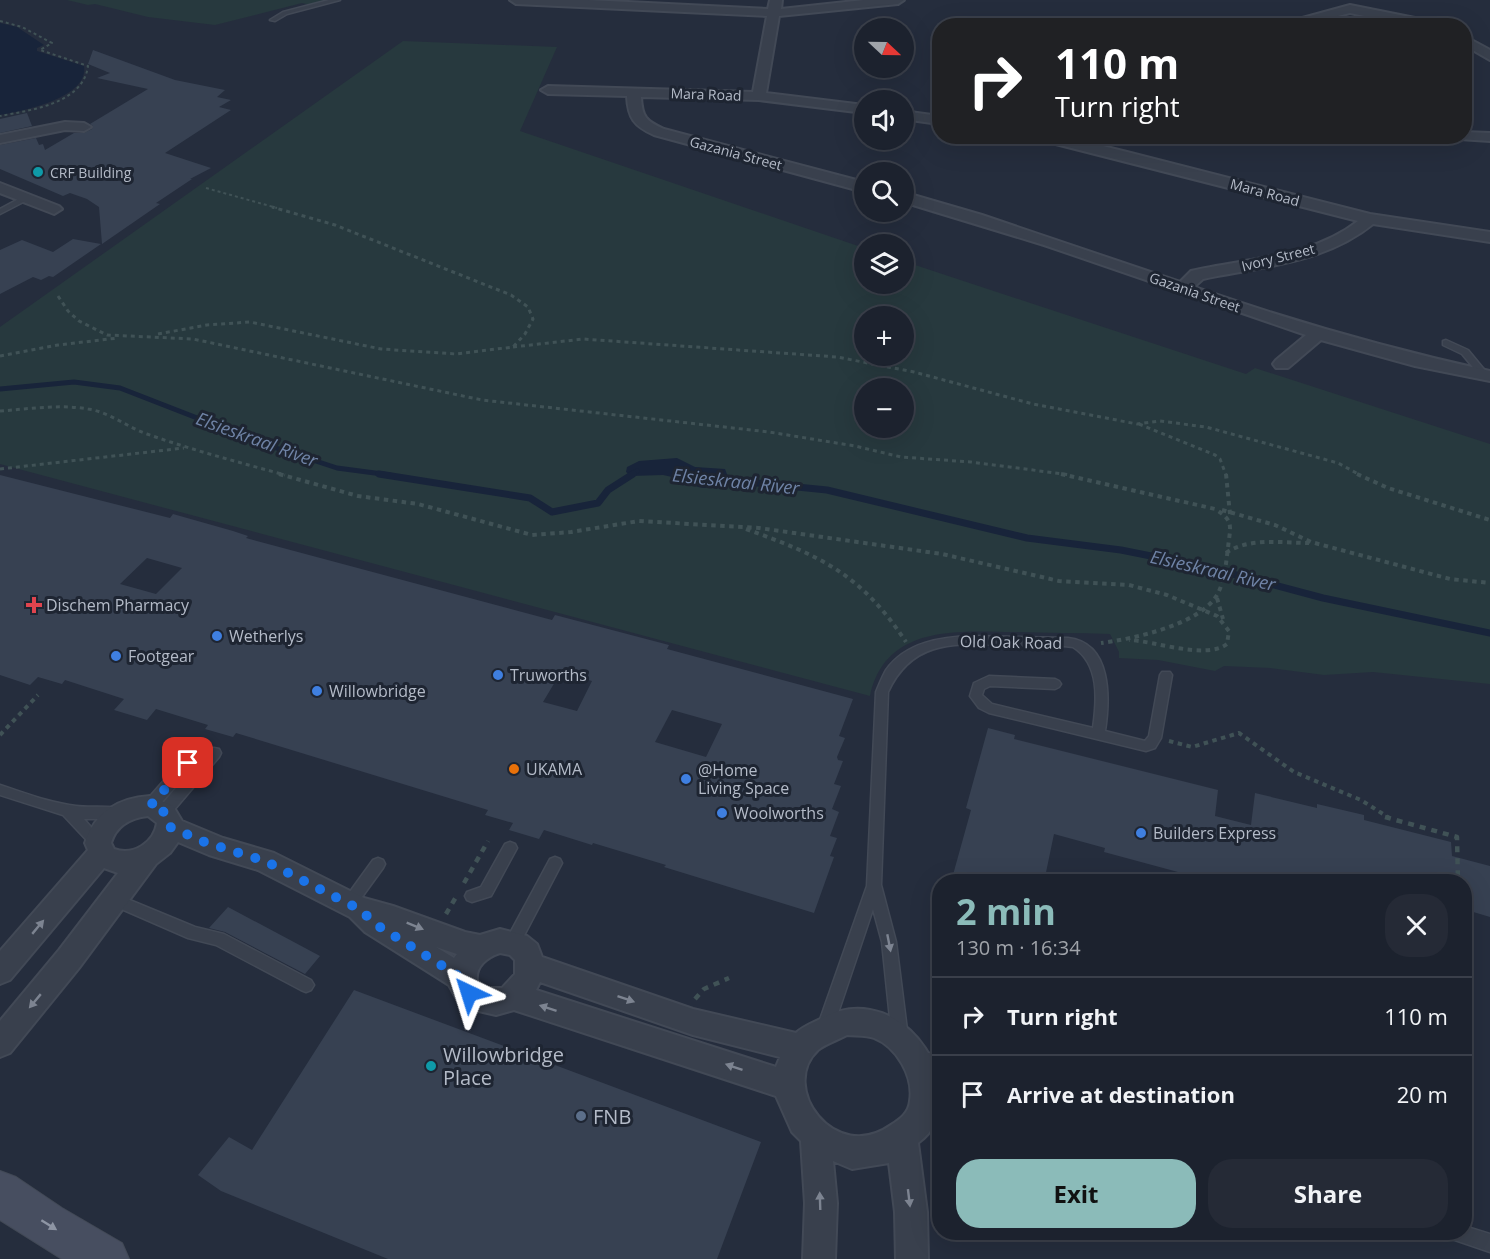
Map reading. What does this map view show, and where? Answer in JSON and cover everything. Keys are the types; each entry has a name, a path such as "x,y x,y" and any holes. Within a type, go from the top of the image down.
{"main road":[{"path":"0,1192 46,1224 106,1259"}],"street":[{"path":"516,0 776,7 898,0"},
{"path":"759,96 776,7"},
{"path":"1312,18 1350,9 1395,18"},
{"path":"1472,45 1490,56"},
{"name":"Mara Road","path":"548,90 759,96 854,109"},
{"name":"Gazania Street","path":"634,92 634,113 646,126 659,132 854,184"},
{"path":"0,139 40,131 58,120 77,120 81,116 77,112"},
{"path":"914,117 932,119"},
{"path":"58,120 84,127"},
{"path":"1472,136 1490,137"},
{"name":"Mara Road","path":"1075,144 1370,219 1490,237"},
{"path":"0,188 54,209"},
{"name":"Gazania Street","path":"914,200 1023,233 1317,334 1437,366 1487,376"},
{"name":"Ivory Street","path":"1184,287 1197,275 1319,248 1356,232 1370,219"},
{"path":"1282,364 1317,334"},
{"path":"0,971 99,848 105,826 120,813 137,807 162,815 218,847 265,861 354,906 383,913 450,939 480,947"},
{"path":"0,1043 149,855 163,844 162,815"},
{"path":"99,848 116,862 131,862 149,855 218,847"},
{"path":"354,906 375,924 462,978 469,993 484,1002 494,1002 513,996 527,983 531,966 526,952 513,942 493,941 480,947 468,958 462,978"},
{"path":"531,966 693,1022 800,1048"},
{"path":"513,996 789,1086"},
{"path":"912,1259 911,1212 919,1128 925,1104 925,1081 919,1053 883,1028 864,1022 844,1022 825,1028 811,1036 800,1048 791,1066 789,1086 792,1106 802,1124 816,1139 837,1150 860,1154 883,1150 919,1128"},
{"path":"816,1139 820,1203 819,1259"}],"lane":[{"path":"273,20 285,13 337,0"},
{"path":"0,212 27,198"},
{"path":"1446,343 1465,352 1487,376"},
{"name":"Old Oak Road","path":"825,1028 874,886 882,692 893,669 911,652 928,645 968,639 1070,642 1085,647 1095,661 1103,710 1098,735"},
{"path":"1055,684 989,681 978,686 976,696 983,705 989,708 1140,745 1150,744 1155,738 1166,675"},
{"path":"162,815 208,751"},
{"path":"0,790 68,812 104,815 120,813"},
{"path":"68,812 99,848"},
{"path":"472,896 486,892 510,848"},
{"path":"513,942 555,862"},
{"path":"354,906 378,864"},
{"name":"Old Oak Road","path":"874,886 919,1053"},
{"path":"115,900 193,933 219,939 306,985"},
{"path":"1472,1237 1490,1243"}],"path":[{"path":"0,21 22,27 52,43 40,50 88,66 89,70 80,85 44,108 0,116"},
{"path":"206,188 335,225 511,295 528,307 533,319 525,334 513,347"},
{"path":"58,296 68,311 95,331 107,335 193,339 482,400 769,432 855,446 901,457 971,462 1069,475 1230,512 1275,525 1311,542 1450,579 1490,583"},
{"path":"0,356 58,345 135,337 207,324 250,322 341,342 414,352 456,354 583,339 662,343 837,357 914,372 1033,404 1137,424 1208,450 1219,457 1225,471 1231,524 1217,596 1218,607 1229,637 1227,644 1223,647 1207,651 1186,649 1162,642 1124,640"},
{"path":"0,411 70,406 91,409 115,418 134,429 187,448 350,494 418,504 532,535 571,532 639,521 740,527 942,554 1059,581 1128,585 1167,595 1217,616 1227,628"},
{"path":"1137,424 1160,421 1206,427 1338,463 1388,488 1490,520"},
{"path":"0,470 187,448"},
{"path":"1206,506 1222,512 1231,524"},
{"path":"740,527 817,555 840,568 861,584 879,603 911,652"},
{"path":"1225,554 1231,548 1253,544 1311,542"},
{"path":"1070,642 1104,643 1124,640 1168,626 1204,609 1217,596"},
{"path":"0,735 38,695"},
{"path":"1155,738 1192,747 1239,733 1294,772 1351,795 1385,817 1457,837 1458,874"},
{"path":"689,1007 704,989 729,978"}],"shaded area":[{"path":"67,0 328,0 311,5 302,3 215,25 148,17 95,4 88,5"},
{"path":"403,41 557,47 520,131 854,245 854,294 914,294 914,265 1246,374 1255,368 1490,444 1490,684 1373,672 1324,675 1270,668 1224,666 1215,671 1158,660 1119,658 1119,652 1110,634 969,632 926,637 907,644 891,656 878,673 870,696 0,464 0,327"}],"water":[{"path":"0,23 17,27 44,45 37,48 37,51 84,66 83,77 76,87 52,101 0,115"},
{"path":"677,458 695,467 725,469 728,477 705,488 686,480 663,475 631,476 626,472 627,467 639,461"}],"building":[{"path":"93,50 175,80 225,90 217,97 231,100 219,107 231,110 165,153 211,168 190,179 192,179 156,203 160,204 102,244 99,207 87,199 70,193 63,196 0,169 0,145 36,138 39,145 43,144 45,150 74,133 84,133 92,129 93,126 90,124 148,89 97,78 110,73 88,64"},
{"path":"27,113 32,126 0,133 0,119"},
{"path":"73,239 101,244 53,277 49,276 41,280 33,277 0,294 0,250 22,240 53,252"},
{"name":"Willowbridge","path":"0,475 170,518 173,514 248,536 246,538 552,620 555,615 669,645 667,649 853,699 839,736 845,738 837,757 838,760 843,761 834,784 841,786 832,809 839,812 830,836 837,838 830,856 834,857 814,913 593,843 592,845 544,830 539,839 509,830 513,823 485,815 488,810 236,733 233,737 205,729 208,725 156,709 147,720 114,710 124,699 65,680 62,684 38,677 30,685 0,675","holes":["147,558 182,568 156,594 120,584","561,672 592,681 577,711 543,702","672,710 722,724 706,757 655,742"]},
{"path":"988,728 1015,735 1014,739 1218,790 1215,816 1251,825 1255,793 1317,808 1317,804 1364,815 1364,820 1451,842 1452,856 1490,866 1490,917 1472,912 1472,874 1185,874 1104,852 1105,848 1054,834 1046,874 953,874 971,810 966,808"},
{"path":"228,907 320,956 305,974 225,932 209,928"},
{"name":"Willowbridge Place","path":"354,990 761,1142 717,1259 388,1259 221,1191 198,1175 229,1137 252,1150"}],"waterway":[{"name":"Elsieskraal River","path":"0,389 74,382 120,388 264,444 337,468 390,475"},
{"name":"Elsieskraal River","path":"630,475 637,471"},
{"name":"Elsieskraal River","path":"379,474 530,498 552,512 598,503 608,490 633,474"},
{"name":"Elsieskraal River","path":"717,479 827,490 1027,538 1121,550 1206,567 1323,598 1490,633"}],"place":[{"name":"CRF Building","path":"38,172"},
{"name":"Dischem Pharmacy","path":"34,605"},
{"name":"Wetherlys","path":"217,636"},
{"name":"Footgear","path":"116,656"},
{"name":"Truworths","path":"498,675"},
{"name":"Willowbridge","path":"317,691"},
{"name":"UKAMA","path":"514,769"},
{"name":"@Home Living Space","path":"686,779"},
{"name":"Woolworths","path":"722,813"},
{"name":"Builders Express","path":"1141,833"},
{"name":"Willowbridge Place","path":"431,1066"},
{"name":"FNB","path":"581,1116"}],"route":[{"path":"188,763 150,806 160,809 167,815 170,827 218,847 265,861 360,909 375,924 462,978 469,993"}]}
